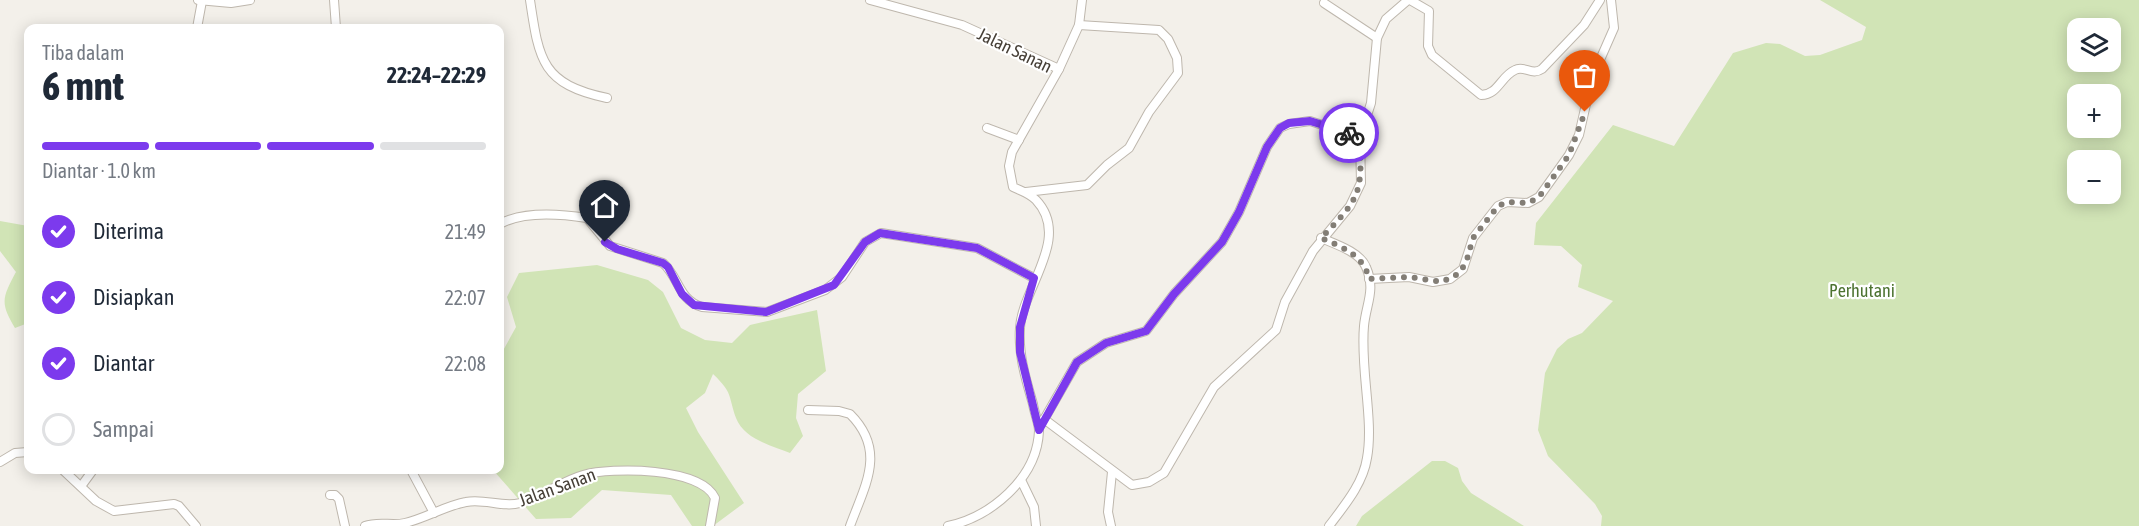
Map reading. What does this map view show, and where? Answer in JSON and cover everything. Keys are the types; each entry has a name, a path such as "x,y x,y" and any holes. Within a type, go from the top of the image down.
{"street":[{"path":"197,24 200,1 250,0"},
{"path":"334,0 336,24"},
{"path":"530,0 539,49 555,78 579,92 607,98"},
{"name":"Jalan Sanan","path":"870,0 962,25 1059,69 1010,159 1012,187 1026,192 1037,201 1045,215 1048,238 1047,255 1034,278 1020,327 1020,352 1039,430"},
{"path":"1059,69 1079,26 1082,0"},
{"path":"1044,419 1132,485 1149,482 1164,473 1214,387 1276,330 1285,302 1321,238 1346,212 1359,189 1360,137 1371,103 1377,38 1386,19 1409,0 1429,11 1428,46 1432,55 1461,76 1481,95 1492,93 1513,70 1520,68 1534,72 1542,69 1584,25 1599,0"},
{"path":"1369,279 1409,277 1433,282 1450,279 1463,268 1473,238 1498,206 1507,202 1528,203 1539,197 1569,155 1579,135 1592,78 1614,28 1611,0"},
{"path":"1324,3 1377,38"},
{"path":"1026,192 1081,187 1091,183 1136,140 1149,112 1178,73 1177,58 1168,39 1160,30 1079,26"},
{"path":"948,526 983,514 1021,480 1044,419 1077,362 1106,343 1146,331 1174,294 1222,242 1239,212 1267,147 1280,128 1289,123 1310,121 1360,137"},
{"path":"987,128 1019,140"},
{"path":"504,222 518,216 587,218 610,246 663,263 668,267 682,294 694,305 702,307 766,312 825,290 842,277 865,242 880,233 977,248 1034,278"},
{"path":"1321,238 1346,248 1366,266 1372,295 1364,322 1362,359 1367,459 1360,480 1329,526"},
{"path":"808,410 839,411 850,414 870,448 871,470 850,526"},
{"path":"0,462 15,453 24,452"},
{"name":"Jalan Sanan","path":"365,526 382,523 401,525 468,502 509,505 521,503 579,476 618,468 661,474 704,484 715,498 710,526"},
{"path":"1111,526 1108,512 1112,472"},
{"path":"68,474 96,501 114,511 126,512 166,503 179,506 196,526"},
{"path":"82,485 90,474"},
{"path":"413,474 434,513"},
{"path":"1021,480 1034,507 1036,526"},
{"path":"330,495 335,495 339,499 345,526"}],"green space":[{"name":"Perhutani","path":"1820,0 2139,0 2139,526 1601,526 1602,516 1595,504 1548,456 1538,430 1545,373 1557,349 1568,339 1582,333 1613,301 1578,287 1582,265 1561,246 1534,245 1536,223 1613,125 1674,146 1733,53 1766,43 1780,44 1805,56 1820,55 1862,40 1866,27"},
{"path":"0,221 24,225 24,325 15,328 7,312 5,300 16,272 0,251"},
{"path":"597,265 648,280 663,292 681,328 705,340 732,343 750,325 817,310 826,371 798,394 796,418 803,436 790,453 759,441 740,425 727,390 713,374 705,393 686,408 698,432 744,503 713,526 692,526 671,495 602,490 571,518 536,519 497,474 504,474 504,349 516,327 507,297 519,273"},
{"path":"1432,461 1445,461 1458,468 1462,481 1471,493 1524,526 1356,526 1362,516"}],"way so far":[{"path":"1349,133 1360,137 1361,183 1346,212 1321,238 1346,248 1366,266 1369,279 1409,277 1442,282 1458,274 1463,268 1473,238 1498,206 1507,202 1528,203 1539,197 1574,148 1585,112"}],"route":[{"path":"605,242 617,249 663,263 668,267 682,294 694,305 755,312 777,309 834,285 842,277 865,242 880,233 889,232 986,251 1034,278 1022,311 1020,352 1039,430 1077,362 1106,343 1146,331 1191,274 1222,242 1239,212 1273,135 1280,128 1289,123 1310,121 1349,133"}]}
